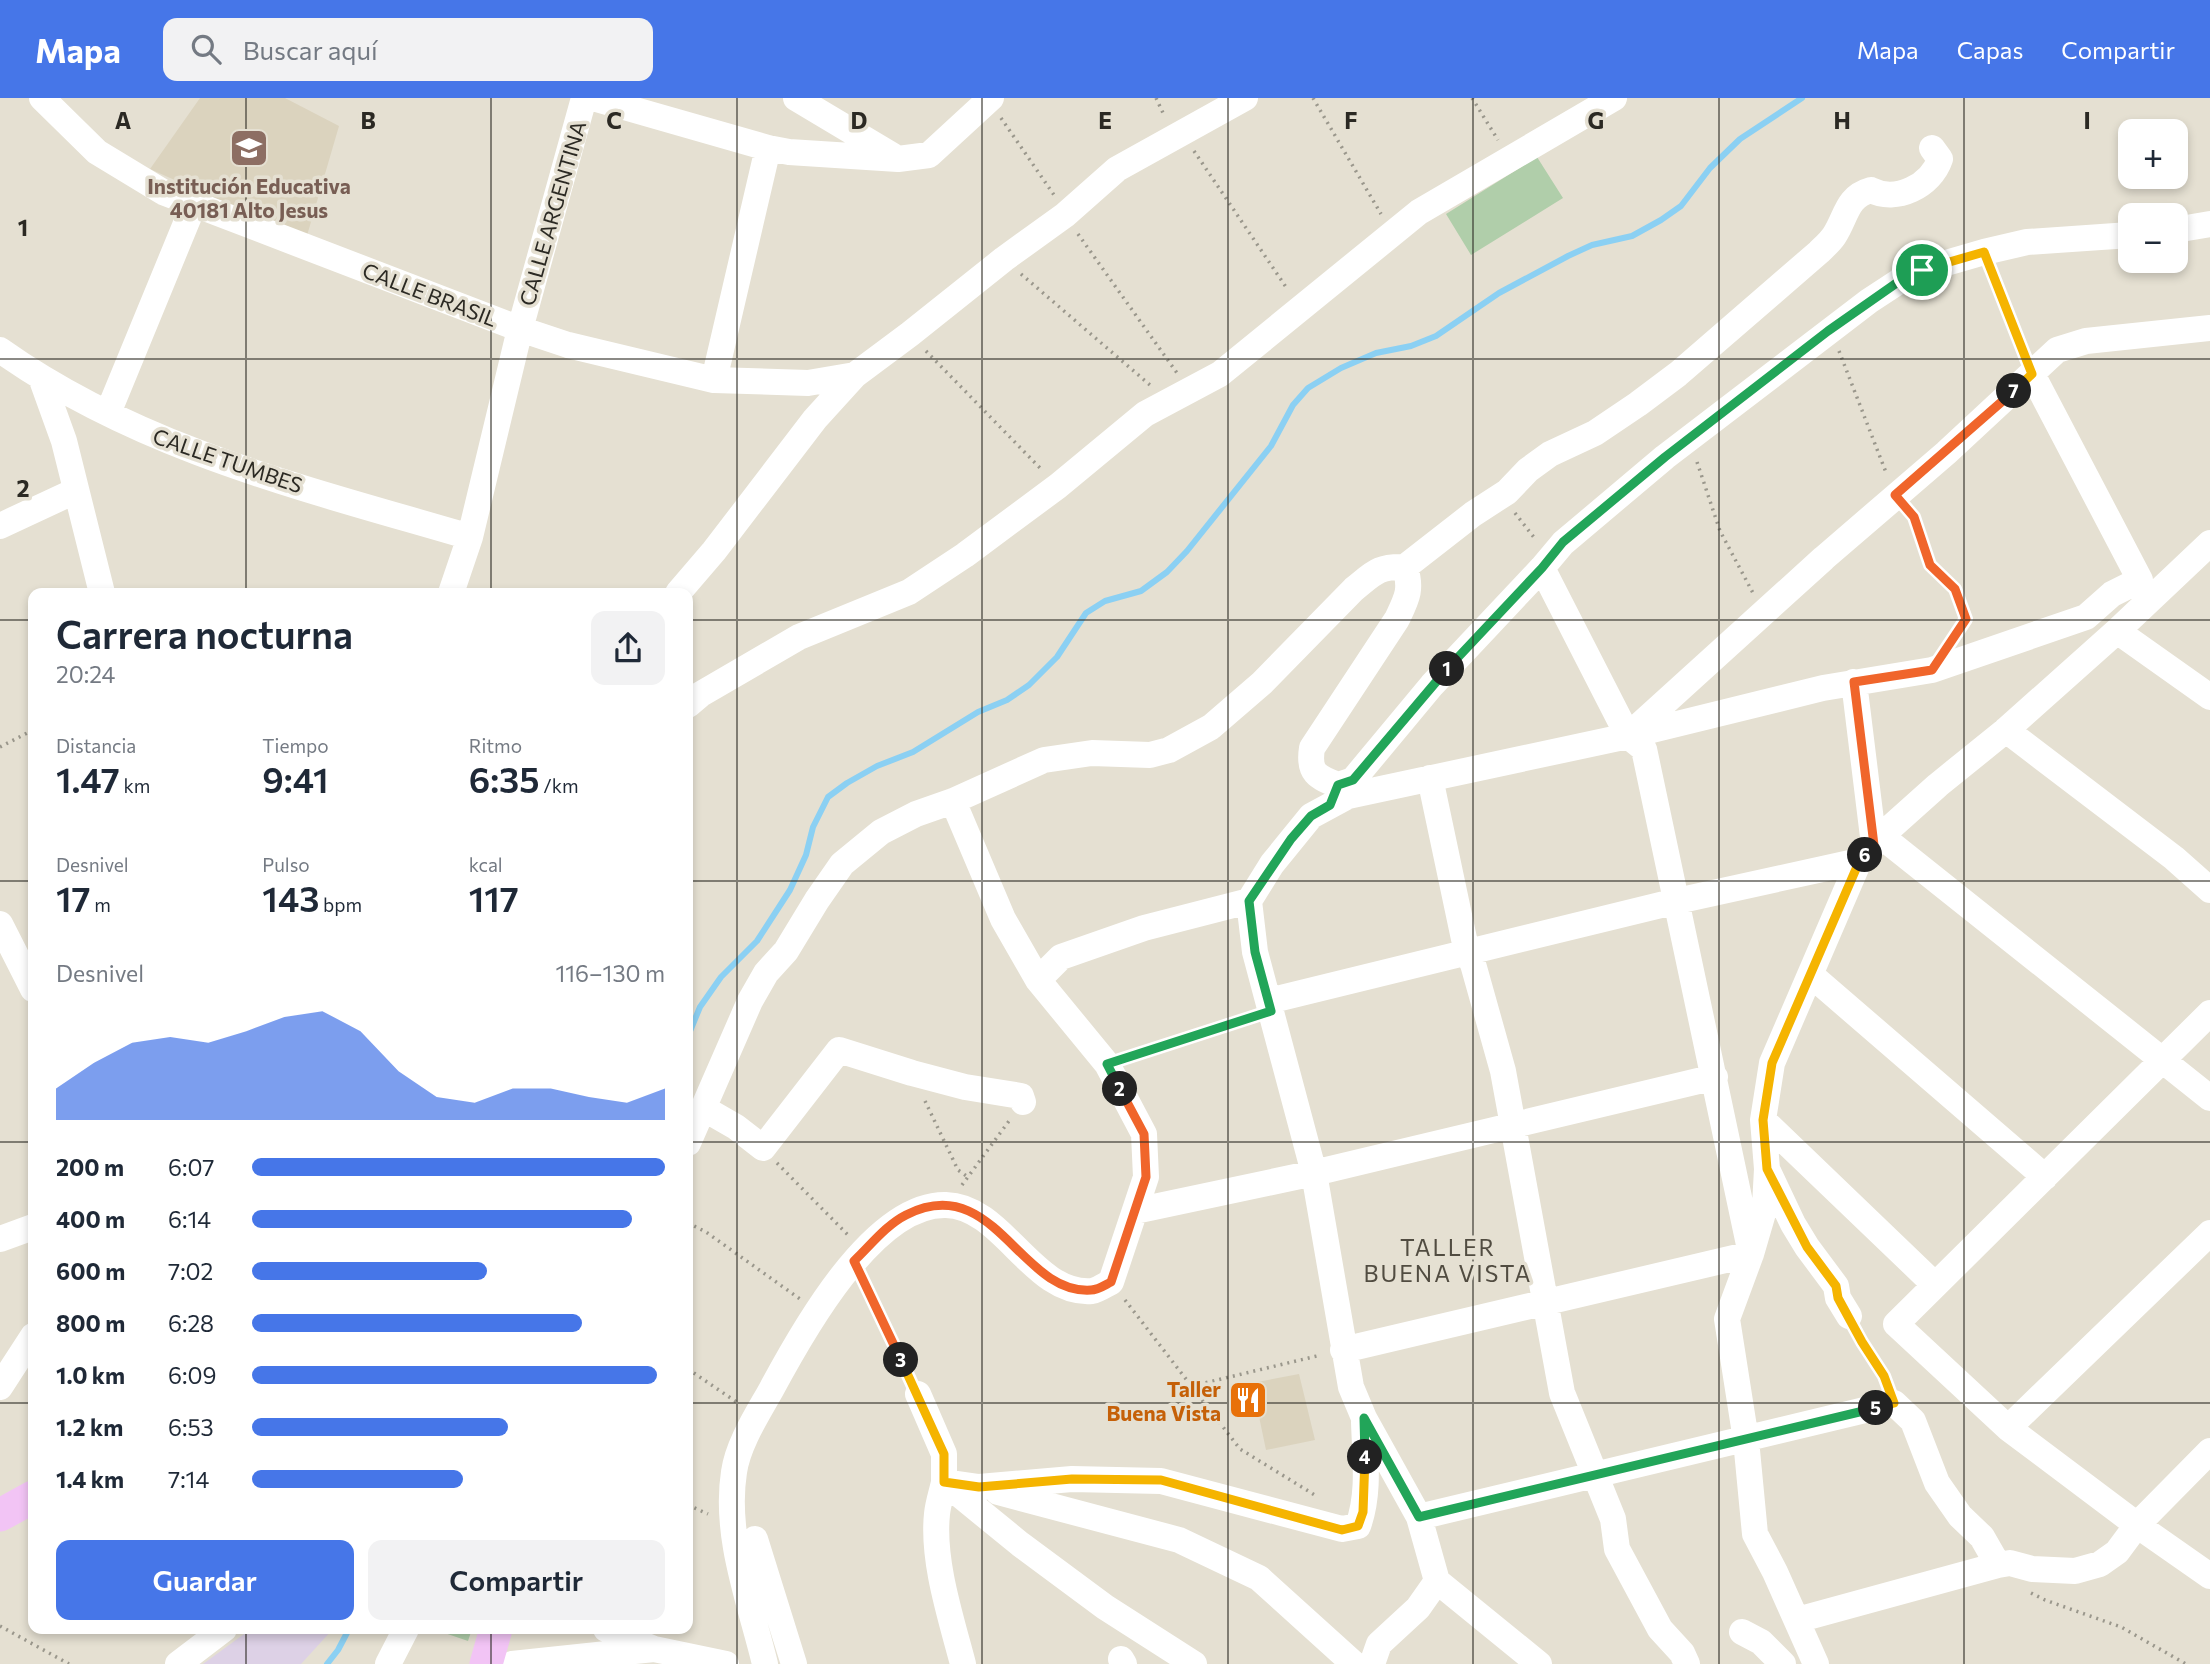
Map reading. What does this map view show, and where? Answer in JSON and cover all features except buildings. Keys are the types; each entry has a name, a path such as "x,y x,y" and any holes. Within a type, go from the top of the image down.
{"main road":[{"path":"0,1515 28,1500"},
{"path":"486,1664 495,1634"}],"street":[{"name":"CALLE BRASIL","path":"42,98 97,152 163,192 520,329 568,345 714,380 808,383 855,375"},
{"name":"CALLE ARGENTINA","path":"453,588 470,537 520,329 584,98"},
{"path":"593,98 778,150 898,159 929,155 990,99"},
{"path":"682,588 815,419 855,375 1065,215 1117,169 1245,98"},
{"path":"693,701 799,637 909,592 965,555 1058,486 1145,414 1220,374 1419,212 1614,98"},
{"path":"714,380 778,150 812,102 898,159"},
{"path":"693,1132 750,1001 766,974 786,951 842,864 881,832 916,814 953,801 1044,760 1092,753 1150,755 1169,750 1212,727 1262,683 1362,582 1385,566 1405,567 1512,487 1528,470 1550,454 1595,433 1678,374 1819,253 1833,236 1858,194 1871,190 1882,196 1901,194 1927,181 1936,171 1940,159 1932,148"},
{"path":"108,413 194,204"},
{"path":"2188,228 2210,224"},
{"path":"1539,1664 1437,1581 1419,1517 1364,1418 1351,1387 1314,1172 1255,952 1249,901 1291,839 1311,816 1353,780 1432,685 1563,542 1689,439 1831,329 1922,270 1984,252 2048,239 2118,236"},
{"path":"1628,736 2057,350 2086,341 2210,328"},
{"name":"CALLE TUMBES","path":"0,350 42,380 167,442 246,471 470,537"},
{"path":"1405,567 1410,583 1397,619 1312,748 1310,762 1318,777 1334,795 1348,796 1628,736 1823,688 1932,670 2086,617 2112,594 2140,580 2032,374"},
{"path":"42,380 64,441 101,588"},
{"path":"0,526 75,491"},
{"path":"1816,1664 1755,1534 1746,1440 1727,1319 1765,1206 1767,1169 1763,1120 1772,1063 1871,847 1938,785 2006,730 2117,631 2210,543"},
{"path":"1546,563 1628,736 1644,749 1716,1077 1751,1254"},
{"path":"2117,631 2210,698"},
{"path":"1854,682 1871,847 2210,1098"},
{"path":"2006,730 2174,858 2210,890"},
{"path":"1430,778 1467,953 1474,964 1503,1071 1562,1393 1613,1520 1617,1549 1660,1629 1682,1653 1687,1664"},
{"path":"765,1664 732,1525 734,1472 737,1457 757,1415 816,1310 859,1256 904,1216 928,1206 947,1205 970,1210 1062,1287 1093,1291 1111,1282 1146,1177 1144,1134 1107,1064 1038,980 1003,919 953,801"},
{"path":"1269,1006 1676,901 1871,847"},
{"path":"1038,980 1061,957 1144,928 1249,901"},
{"path":"0,924 28,979"},
{"path":"1811,975 2045,1177"},
{"path":"2210,1013 1896,1324 2008,1428 2210,1576"},
{"path":"704,1108 736,1127 763,1149 839,1050 965,1087 1021,1096 1023,1102"},
{"path":"1135,1211 1314,1172 1716,1077"},
{"path":"1763,1120 1935,1284"},
{"path":"1767,1169 1793,1224 1836,1286 1838,1298 1849,1316"},
{"path":"0,1239 28,1229"},
{"path":"2008,1428 2210,1233"},
{"path":"1343,1350 1751,1254"},
{"path":"0,1387 28,1344"},
{"path":"918,1394 944,1454 944,1482 937,1513 937,1547 963,1664"},
{"path":"1419,1517 1894,1403 1913,1421 1937,1483 1961,1516 1982,1537 1998,1564"},
{"path":"979,1487 1072,1479 1161,1480 1342,1530 1358,1526 1363,1512 1366,1481 1364,1418"},
{"path":"1797,1620 1998,1564 2075,1571 2100,1564 2118,1552 2137,1525 2210,1451"},
{"path":"944,1482 979,1487 1179,1540 1259,1578 1354,1664"},
{"path":"944,1482 1020,1544 1095,1599 1194,1664"},
{"path":"755,1539 794,1664"},
{"path":"1372,1664 1379,1644 1418,1608 1437,1581"},
{"path":"1755,1664 1742,1632 1761,1642 1783,1664"},
{"path":"178,1664 217,1634"},
{"path":"388,1664 403,1634"},
{"path":"618,1634 654,1649 726,1664"},
{"path":"512,1664 654,1649"}],"path":[{"path":"1313,98 1392,234"},
{"path":"1472,98 1510,159"},
{"path":"990,99 1058,199 1065,215 1178,395"},
{"path":"1182,132 1301,308"},
{"path":"1984,252 2032,374"},
{"path":"1004,259 1178,395"},
{"path":"1831,329 1895,495 1914,517 1930,565 1955,589 1966,619 1932,670"},
{"path":"910,334 1058,486"},
{"path":"1689,439 1720,531 1762,614"},
{"path":"1512,487 1515,512 1546,563"},
{"path":"0,747 28,733"},
{"path":"1107,1064 1269,1006"},
{"path":"912,1073 958,1171 968,1177"},
{"path":"947,1205 1023,1102"},
{"path":"763,1149 859,1256 918,1394"},
{"path":"693,1226 816,1310"},
{"path":"1111,1282 1240,1449 1321,1499"},
{"path":"1849,1316 1884,1376 1894,1403"},
{"path":"1192,1386 1343,1350"},
{"path":"693,1372 757,1415"},
{"path":"2027,1591 2121,1627 2186,1664"},
{"path":"0,1626 69,1664"}],"shaded area":[{"name":"Institución Educativa 40181 Alto Jesus","path":"200,98 285,98 339,126 306,239 150,169"},
{"path":"1299,1374 1315,1440 1266,1450 1252,1383"},
{"path":"244,1634 328,1634 301,1664 203,1664"}],"green space":[{"path":"1537,157 1563,198 1471,255 1446,214"},
{"path":"448,1634 470,1634 468,1641"}],"waterway":[{"path":"693,1024 700,1007 721,977 757,941 790,890 806,855 813,827 828,797 877,766 913,752 978,712 1007,700 1029,685 1057,657 1086,613 1105,601 1141,591 1167,572 1271,446 1293,405 1308,388 1341,368 1376,353 1411,346 1436,336 1499,293 1568,256 1592,245 1632,236 1661,220 1681,206 1710,168 1740,139 1802,98"},
{"path":"327,1664 346,1634"}],"place":[{"name":"Institución Educativa 40181 Alto Jesus","path":"249,148"},
{"name":"Taller Buena Vista","path":"1248,1400"}],"district":[{"name":"TALLER BUENA VISTA","path":"1448,1260"}],"route":[{"path":"1984,252 2032,374 1895,495 1914,517 1930,565 1955,589 1966,619 1932,670 1854,682 1874,845 1859,862 1772,1063 1763,1120 1767,1169 1793,1224 1836,1286 1838,1298 1884,1376 1894,1403 1419,1517 1364,1418 1366,1481 1363,1512 1358,1526 1342,1530 1161,1480 1072,1479 979,1487 944,1482 944,1454 854,1261 904,1216 928,1206 947,1205 970,1210 1062,1287 1093,1291 1111,1282 1146,1177 1144,1134 1107,1064 1271,1011 1255,952 1249,901 1291,839 1311,816 1330,805 1338,785 1353,780 1432,685 1563,542 1665,457 1828,331 1898,282 1922,270 1984,252"}]}
